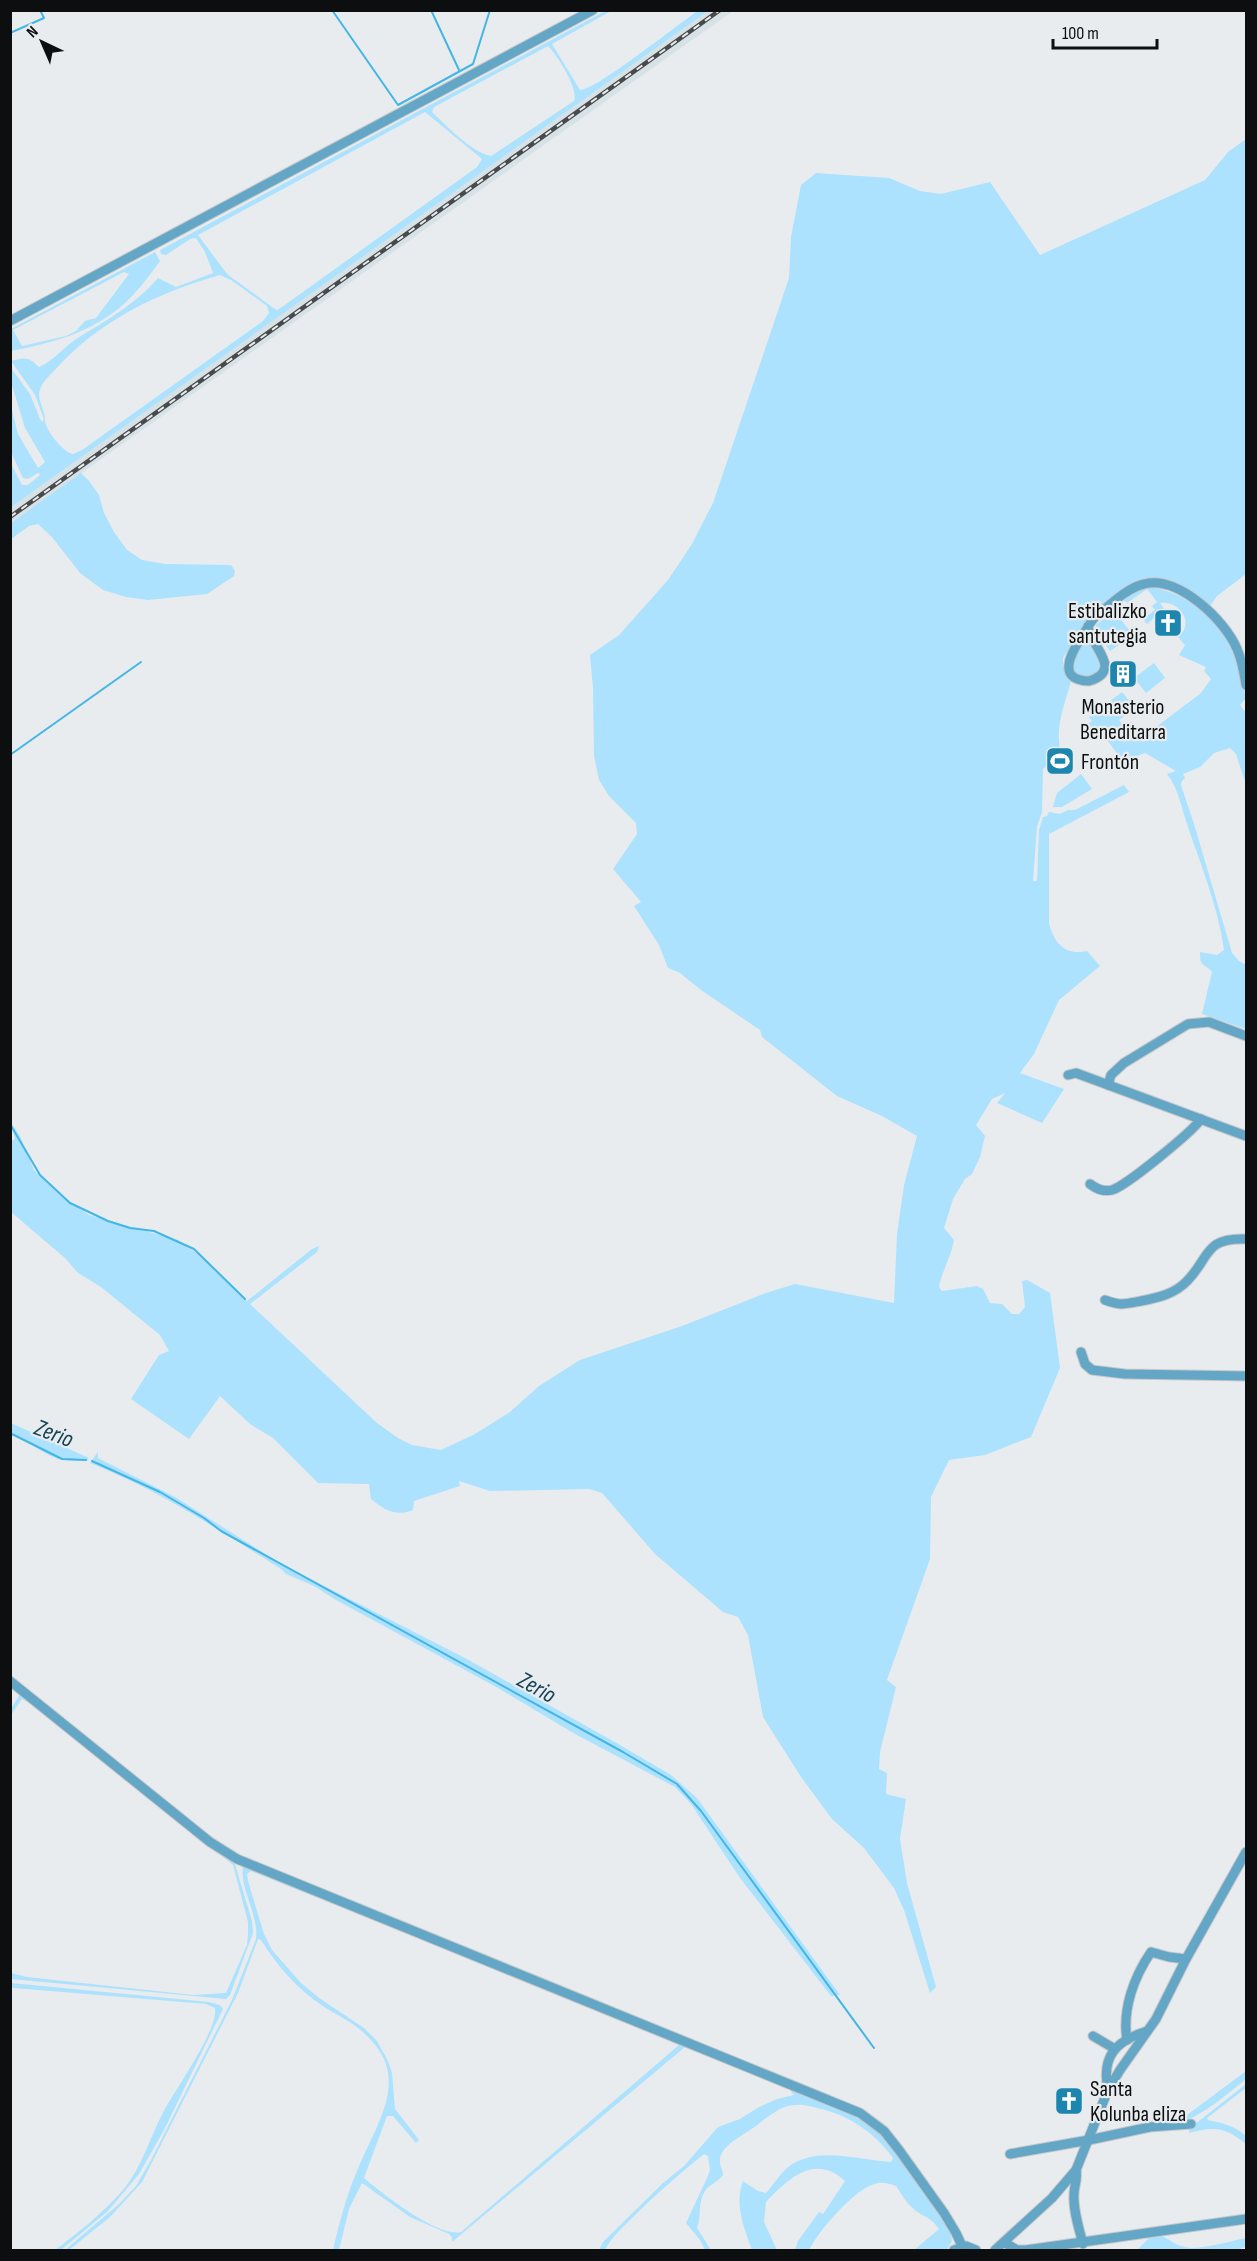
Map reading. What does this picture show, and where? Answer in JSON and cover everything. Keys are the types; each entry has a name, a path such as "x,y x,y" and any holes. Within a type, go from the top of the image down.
{"street":[{"path":"10,321 593,10"},
{"path":"1088,627 1090,636 1105,659 1105,668 1098,678 1084,681 1072,674 1068,662 1088,627 1099,615 1137,586 1154,583 1179,590 1202,603 1237,647 1246,685"},
{"path":"1107,1085 1111,1075 1124,1064 1188,1024 1209,1022 1246,1036"},
{"path":"1068,1075 1076,1073 1246,1136"},
{"path":"1090,1184 1098,1190 1115,1189 1185,1136 1201,1119"},
{"path":"1105,1300 1118,1305 1164,1296 1187,1281 1204,1255 1216,1244 1225,1240 1246,1239"},
{"path":"1081,1352 1085,1364 1092,1370 1125,1374 1246,1376"},
{"path":"10,1681 210,1842 237,1859 860,2113 884,2131 892,2141 944,2213 956,2233 958,2248 970,2247 976,2250"},
{"path":"995,2250 1052,2198 1076,2170 1108,2090 1130,2054 1149,2030 1186,1959 1243,1863 1246,1852"},
{"path":"1126,2040 1128,2003 1137,1977 1151,1952 1186,1959"},
{"path":"1108,2090 1105,2074 1110,2054 1126,2040 1149,2030"},
{"path":"1093,2036 1115,2049"},
{"path":"1010,2154 1150,2127 1191,2124"},
{"path":"1076,2170 1074,2206 1083,2244"},
{"path":"1005,2243 1017,2250 1083,2244 1246,2220"}],"shaded area":[{"path":"607,10 611,11 552,44 580,90 619,69 698,11 708,11 11,507 11,464 22,485 28,485 40,475 38,473 28,479 23,478 11,452 11,406 18,434 38,468 45,462 25,428 11,382 11,368 30,394 42,422 44,419 35,395 11,361 26,359 39,367 76,339 129,305 158,278 176,287 213,273 205,252 196,238 190,239 166,255 161,254 160,250","holes":["548,46 562,64 573,89 574,101 491,156 467,144 432,112 434,107","425,112 482,159 477,167 277,310 227,274 198,235","220,275 231,280 267,306 269,313 263,321 82,450 73,454 64,449 51,435 46,424 39,394 45,381 71,353 109,323 151,300"]},
{"path":"708,11 733,11 11,523 10,507"},
{"path":"1246,139 1246,574 1217,596 1210,606 1185,588 1133,583 1093,613 1084,623 1063,658 1063,666 1071,681 1060,725 1061,753 1043,769 1042,812 1037,827 1033,881 1037,881 1039,830 1043,817 1049,812 1060,814 1068,810 1075,810 1124,785 1129,792 1049,834 1049,923 1051,930 1057,942 1067,950 1087,951 1100,966 1059,1000 1034,1054 1020,1073 1064,1089 1042,1123 997,1103 1005,1093 992,1099 976,1125 985,1136 980,1157 972,1174 965,1179 953,1199 944,1228 954,1240 940,1281 939,1287 942,1291 977,1286 983,1289 990,1303 1002,1304 1012,1314 1019,1314 1025,1307 1022,1281 1027,1280 1050,1293 1060,1368 1031,1437 985,1455 949,1460 931,1497 930,1559 887,1680 896,1687 880,1752 879,1769 887,1773 886,1794 906,1799 900,1839 907,1883 936,1987 930,1993 904,1910 894,1888 864,1848 832,1819 801,1777 763,1717 748,1635 738,1617 723,1612 655,1554 602,1493 589,1489 490,1491 459,1481 460,1486 414,1501 413,1510 401,1513 390,1511 371,1499 369,1484 318,1483 273,1438 250,1424 220,1396 189,1439 131,1399 159,1355 169,1351 160,1335 101,1287 78,1273 65,1258 11,1212 11,1141 15,1139 10,1121 20,1136 34,1170 58,1193 89,1215 178,1240 205,1259 247,1301 312,1249 319,1246 317,1252 250,1304 377,1423 412,1445 441,1450 475,1434 510,1412 539,1386 580,1360 682,1326 795,1284 894,1303 897,1234 904,1185 917,1136 882,1116 837,1096 762,1037 760,1030 680,973 668,968 659,945 634,906 641,902 613,869 637,834 636,823 609,796 599,780 594,756 590,655 619,635 668,580 692,544 713,503 789,278 791,237 801,185 816,173 889,178 920,191 941,194 990,182 1040,255 1205,180 1228,152"},
{"path":"155,252 160,261 138,290 121,306 107,317 77,333 61,339 11,351 11,329","holes":["124,272 129,274 96,318 85,321 76,331 66,336 22,346 13,330"]},
{"path":"81,473 99,495 104,513 127,550 142,560 165,564 231,565 235,571 234,576 207,594 148,600 126,597 103,590 80,573 52,537 38,524 29,526 11,539 11,523"},
{"path":"1148,586 1175,594 1199,608 1219,628 1234,652 1246,698 1240,705 1246,713 1246,785 1236,754 1230,748 1214,753 1200,767 1183,774 1185,778 1181,785 1232,953 1246,965 1246,1029 1202,1014 1212,972 1201,963 1200,952 1217,955 1224,950 1218,917 1208,885 1177,791 1167,774 1176,771 1145,753 1123,761 1097,727 1093,730 1088,724 1092,721 1089,717 1122,692 1135,708 1119,720 1124,727 1131,722 1143,737 1201,693 1211,679 1204,671 1206,667 1179,655 1185,645 1178,637 1183,631 1185,619 1179,609 1167,603 1160,603 1164,609 1147,624 1143,619 1155,610 1152,606 1157,602 1147,589 1127,603 1124,600 1134,591"},
{"path":"1114,611 1133,635 1110,651 1097,634 1096,625"},
{"path":"1087,638 1100,658 1100,669 1093,677 1083,677 1077,674 1073,664"},
{"path":"1154,663 1165,678 1146,693 1134,678"},
{"path":"1081,774 1092,789 1062,807 1053,807 1057,793"},
{"path":"11,1423 89,1458 87,1461 77,1461 53,1457 11,1435"},
{"path":"98,1452 98,1458 175,1497 283,1565 467,1659 671,1775 697,1798 840,1995 831,1996 740,1878 691,1804 675,1787 575,1734 498,1688 314,1586 286,1574 164,1498 90,1463"},
{"path":"21,1693 234,1861 252,1921 253,1933 230,1995 226,1999 11,1979 11,1973 27,1977 193,1995 226,1993 247,1945 248,1933 248,1922 233,1865 31,1704 22,1699 11,1715 10,1710"},
{"path":"243,1866 858,2114 886,2138 926,2193 951,2235 952,2241 947,2250 914,2250 939,2229 931,2220 910,2205 896,2186 880,2183 869,2186 849,2201 829,2222 809,2250 795,2250 798,2241 819,2212 823,2214 845,2181 834,2173 823,2169 813,2169 802,2172 783,2185 766,2202 764,2222 777,2250 752,2250 743,2225 740,2207 739,2198 743,2181 758,2191 766,2193 787,2168 810,2157 824,2155 891,2162 893,2158 878,2140 850,2120 829,2111 797,2105 776,2111 726,2147 720,2157 723,2175 707,2189 703,2196 697,2228 711,2250 705,2250 686,2223 710,2170 708,2156 704,2154 641,2209 617,2233 605,2250 599,2250 603,2242 663,2183 684,2166 718,2127 740,2119 777,2099 794,2095 789,2089 685,2047 452,2242 449,2234 410,2217 362,2183 349,2209 339,2250 333,2250 349,2191 382,2115 387,2097 389,2080 385,2062 375,2045 358,2028 323,2006 296,1985 258,1939 238,1993 142,2182 110,2217 69,2250 65,2250 119,2204 136,2186 232,2000 256,1939 255,1920","holes":["251,1871 679,2045 461,2232 439,2228 411,2213 364,2178 387,2116 393,2116 416,2143 419,2140 395,2109 392,2073 377,2041 364,2028 301,1983 272,1950 264,1934 247,1874"]},
{"path":"11,1983 209,2002 220,2005 223,2009 164,2130 139,2174 108,2211 61,2250 55,2250 99,2214 130,2181 165,2109 204,2043 215,2008 206,2004 14,1988 11,1987"},
{"path":"1246,2071 1246,2079 1223,2098 1206,2110 1179,2123 1187,2115"},
{"path":"1246,2084 1246,2088 1207,2118 1238,2130 1246,2136 1246,2144 1226,2131 1206,2129 1189,2133 1190,2127 1188,2126 1199,2121"},
{"path":"1160,2236 1187,2248 1246,2238 1246,2247 1236,2250 1137,2250 1149,2238"}],"waterway":[{"path":"10,33 44,18 40,10"},
{"path":"332,10 398,105 473,64 490,10"},
{"path":"431,10 459,70"},
{"path":"10,755 141,662"},
{"path":"10,1124 40,1175 70,1203 108,1221 130,1228 154,1231 194,1249 245,1299"},
{"name":"Zerio","path":"10,1433 62,1459 86,1460"},
{"name":"Zerio","path":"92,1461 160,1492 221,1531 677,1784 701,1811 874,2048"}],"railway":[{"path":"10,517 720,10"}],"place":[{"name":"Estibalizko santutegia","path":"1168,623"},
{"name":"Monasterio Beneditarra","path":"1123,674"},
{"name":"Frontón","path":"1060,761"},
{"name":"Santa Kolunba eliza","path":"1069,2101"}]}
